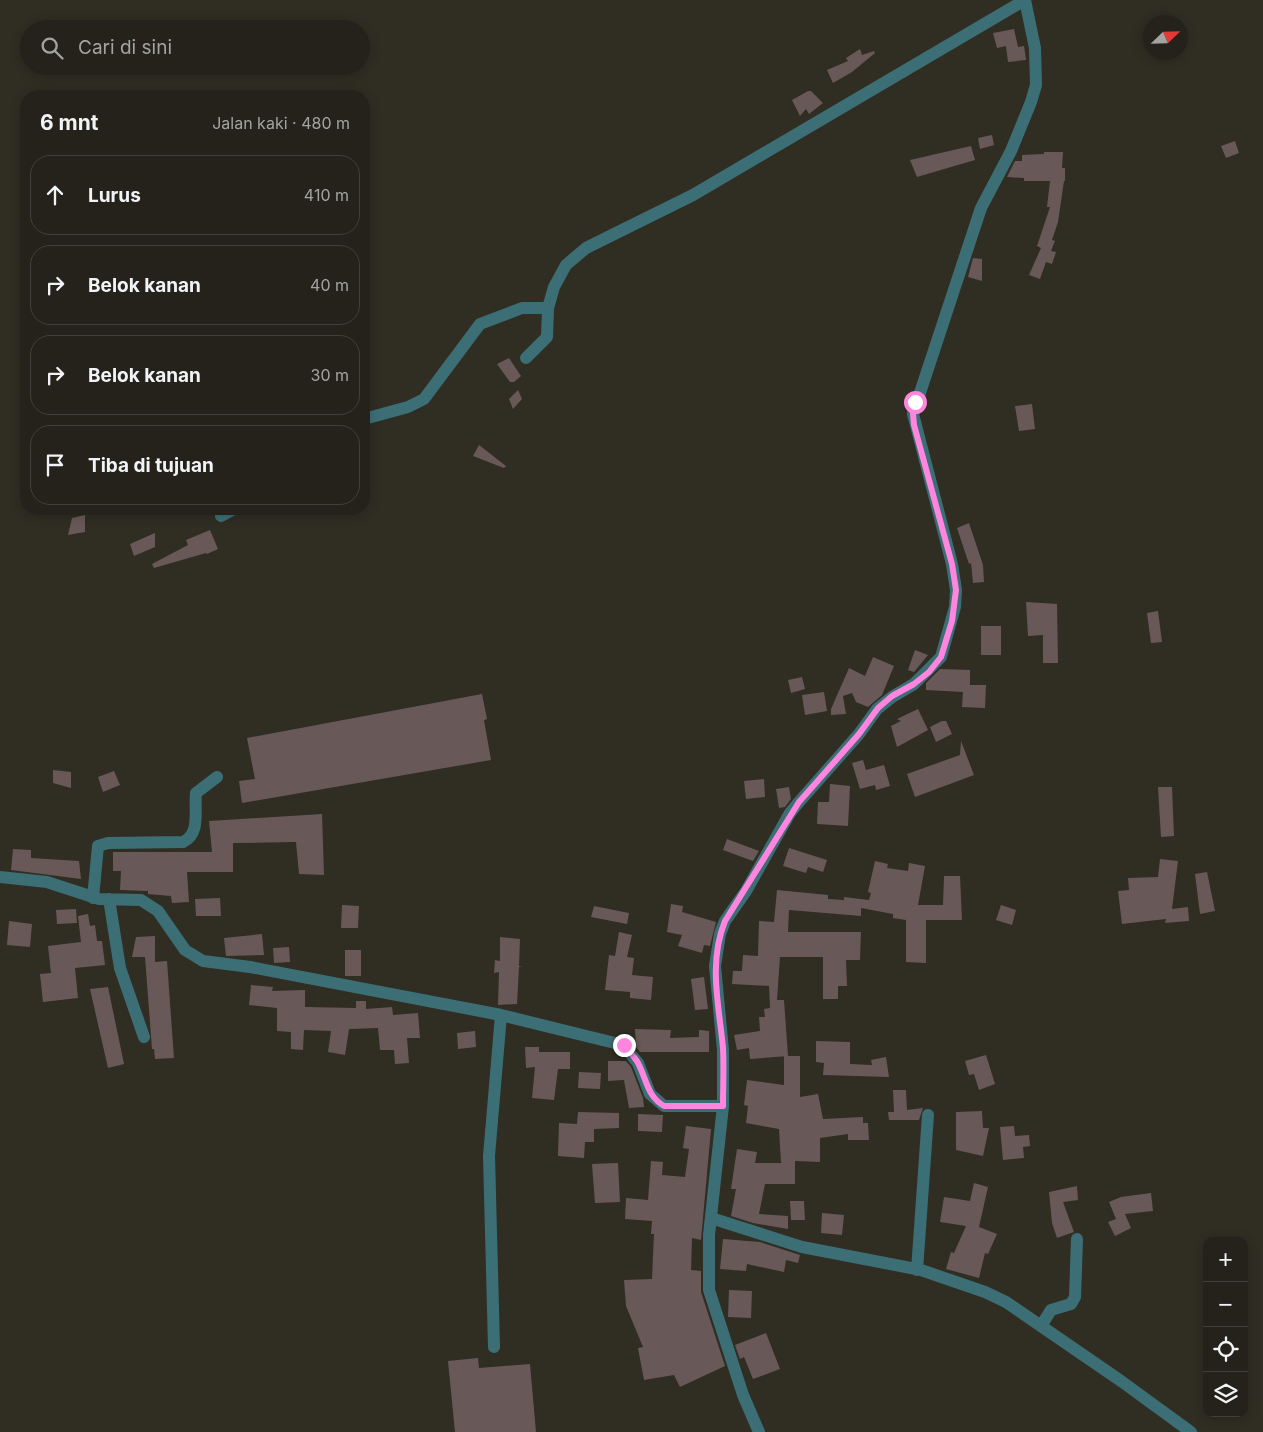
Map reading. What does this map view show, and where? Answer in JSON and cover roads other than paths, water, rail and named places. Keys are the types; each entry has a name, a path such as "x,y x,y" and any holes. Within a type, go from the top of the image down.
{"street":[{"path":"526,358 547,337 548,308 554,287 566,265 586,248 693,194 1025,0 1036,48 1036,85 1011,151 981,208 913,414 952,564 956,590 952,621 941,657 929,672 914,684 892,696 878,708 859,734 794,808 765,860 725,921 720,934 715,966 723,1050 723,1106 711,1218 708,1280 711,1299 743,1395 759,1432"},
{"path":"370,417 408,406 424,399 480,324 522,308 548,308"},
{"path":"93,898 98,846 108,843 183,842 188,840 193,835 195,828 196,793 217,777"},
{"path":"0,877 46,882 93,898 133,899 151,905 165,918 185,950 203,961 250,967 501,1015 624,1045 638,1062 650,1094 664,1106 723,1106"},
{"path":"109,899 120,968 144,1037"},
{"path":"494,1347 489,1156 501,1015"},
{"path":"917,1270 928,1115"},
{"path":"711,1218 802,1247 917,1270 985,1292 1006,1302 1191,1432"},
{"path":"1041,1326 1051,1310 1071,1304 1075,1296 1077,1239"}]}
